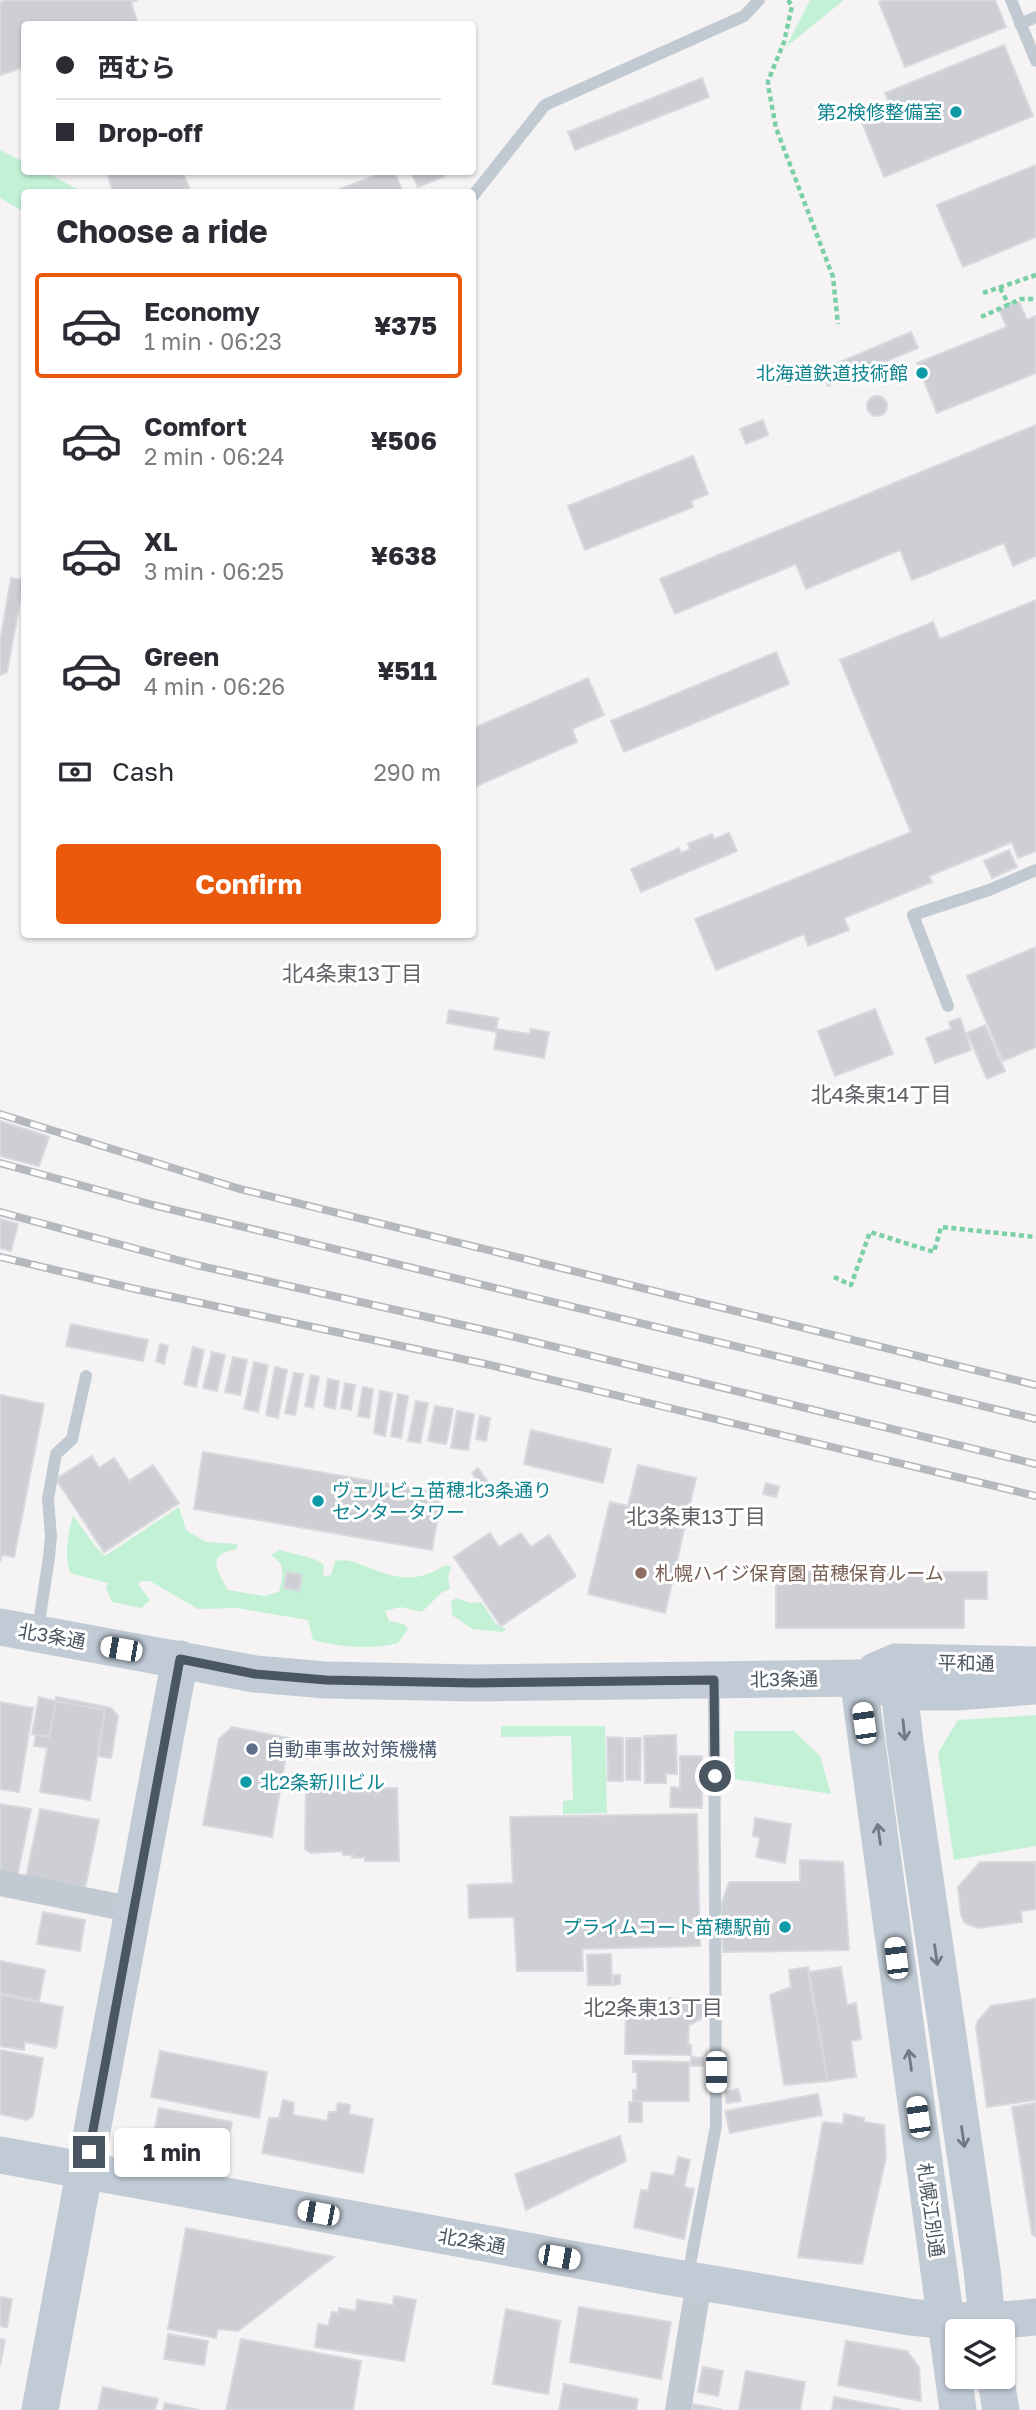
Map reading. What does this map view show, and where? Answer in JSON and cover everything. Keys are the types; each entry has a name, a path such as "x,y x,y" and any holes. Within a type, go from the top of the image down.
{"street":[{"name":"北3条通","path":"0,1627 255,1674 326,1680 474,1683 898,1677 955,1692 1036,1686"},
{"path":"40,2410 180,1659"},
{"name":"平和通","path":"898,1677 1036,1665"},
{"path":"898,1677 987,2319"},
{"name":"札幌江別通","path":"858,1678 946,2319"},
{"path":"0,1884 134,1910"},
{"name":"北2条通","path":"0,2155 693,2281 945,2321"},
{"path":"678,2410 693,2281"},
{"name":"北2条通","path":"1015,2321 1036,2317"},
{"name":"札幌江別通","path":"955,2389 958,2410"},
{"path":"997,2389 1000,2410"}],"lane":[{"path":"476,192 545,105 744,16 759,0"},
{"path":"1011,0 1036,61"},
{"path":"1020,24 1036,17"},
{"path":"948,1006 913,915 989,890 1036,870"},
{"path":"38,1633 51,1536 48,1499 56,1454 72,1439 86,1376"},
{"path":"693,2281 716,2126 714,1680"}],"path":[{"path":"788,0 792,6 784,42 768,85 776,128 832,278 838,324"},
{"path":"983,293 1036,275"},
{"path":"1000,288 1009,305"},
{"path":"981,317 1021,299 1036,299"},
{"path":"834,1277 851,1285 870,1232 934,1252 941,1227 1036,1237"}],"green space":[{"path":"810,0 844,0 786,47"},
{"path":"0,150 21,160 21,175 51,175 77,189 21,189 21,210 0,198"},
{"path":"179,1507 186,1530 206,1542 237,1544 237,1549 221,1555 216,1564 228,1590 264,1596 279,1592 282,1567 271,1555 280,1550 320,1562 324,1565 323,1577 331,1575 335,1561 339,1560 352,1561 404,1577 424,1575 446,1565 451,1567 448,1577 450,1589 441,1593 422,1612 400,1607 385,1611 389,1621 404,1624 408,1629 398,1643 356,1647 313,1640 308,1620 236,1608 198,1609 150,1581 141,1581 138,1584 150,1600 141,1608 112,1602 106,1588 108,1583 70,1573 67,1551 73,1515 105,1556"},
{"path":"456,1598 470,1603 481,1602 496,1624 506,1629 503,1632 472,1629 452,1615 451,1602"},
{"path":"1036,1715 1036,1846 954,1860 938,1753 958,1720"},
{"path":"501,1726 605,1726 607,1813 563,1814 563,1801 573,1800 571,1736 501,1737"},
{"path":"734,1731 794,1731 820,1756 831,1794 735,1779"}],"building":[{"path":"138,0 131,2 137,21 21,21 21,68 0,75 0,2"},
{"path":"995,0 1006,27 905,67 879,2"},
{"name":"第2検修整備室","path":"1004,45 1033,116 884,177 861,120 891,108 885,93"},
{"path":"702,78 709,97 575,150 568,132"},
{"path":"1036,165 1036,237 963,267 937,205"},
{"path":"108,175 184,175 189,188 185,189 112,189"},
{"path":"376,175 395,175 402,189 341,189"},
{"path":"412,175 445,175 445,176 418,187"},
{"path":"1019,302 1027,320 1036,316 1036,373 937,413 917,363 1007,327 999,310"},
{"path":"911,332 918,348 828,386 821,370"},
{"path":"873,396 881,396 887,406 881,416 873,416 867,410 867,402"},
{"path":"763,420 768,435 746,444 740,429"},
{"path":"1036,425 1036,556 1013,566 1004,543 912,580 900,550 806,589 796,564 675,614 660,579"},
{"path":"693,456 708,494 691,501 693,507 585,550 568,506"},
{"path":"11,578 21,580 21,596 7,672 0,675 0,642"},
{"path":"1036,600 1036,851 1018,858 1012,842 929,876 932,882 844,918 849,930 808,946 804,934 716,970 695,919 911,832 840,660 933,622 940,639"},
{"path":"776,652 789,684 624,752 611,721"},
{"path":"588,678 604,715 572,729 577,742 476,786 476,727"},
{"path":"729,833 737,851 641,892 631,869 679,848 681,853 690,849 688,844 712,834 714,839"},
{"path":"1009,850 1017,867 992,878 984,861"},
{"path":"1036,947 1036,1047 1003,1061 967,976"},
{"path":"875,1009 893,1054 835,1076 818,1031"},
{"path":"449,1010 498,1018 496,1029 530,1034 531,1029 549,1032 544,1058 494,1049 497,1032 447,1023"},
{"path":"960,1018 971,1050 935,1063 926,1038 951,1029 949,1022"},
{"path":"985,1025 1005,1071 987,1079 967,1033"},
{"path":"0,1121 49,1137 39,1166 0,1156"},
{"path":"0,1219 18,1224 11,1251 0,1248"},
{"path":"71,1324 148,1340 143,1361 66,1346"},
{"path":"160,1344 168,1346 164,1364 156,1361"},
{"path":"193,1347 204,1350 196,1387 184,1384"},
{"path":"212,1352 225,1355 217,1391 203,1388"},
{"path":"233,1357 247,1360 240,1395 225,1392"},
{"path":"254,1362 268,1365 258,1412 244,1409"},
{"path":"275,1367 287,1370 278,1418 266,1415"},
{"path":"294,1373 303,1374 295,1415 285,1413"},
{"path":"311,1375 319,1377 313,1408 305,1406"},
{"path":"328,1379 339,1381 335,1409 324,1406"},
{"path":"345,1383 355,1385 351,1410 341,1408"},
{"path":"363,1387 373,1389 369,1418 358,1416"},
{"path":"380,1391 392,1393 385,1436 374,1433"},
{"path":"398,1394 408,1396 401,1438 391,1436"},
{"path":"0,1395 44,1404 14,1557 2,1555 0,1562"},
{"path":"416,1401 428,1403 420,1443 408,1441"},
{"path":"435,1406 453,1409 446,1444 428,1441"},
{"path":"457,1411 474,1414 468,1450 451,1448"},
{"path":"480,1416 490,1418 486,1441 476,1439"},
{"path":"531,1430 611,1449 603,1483 524,1464"},
{"name":"ヴェルビュ苗穂北3条通り センタータワー","path":"203,1452 442,1493 432,1550 194,1509"},
{"path":"92,1456 99,1468 114,1458 129,1481 153,1465 179,1503 104,1552 56,1479"},
{"path":"638,1465 696,1478 665,1613 588,1594 610,1502 628,1506"},
{"path":"478,1468 488,1482 482,1487 472,1473"},
{"path":"766,1483 779,1487 776,1497 763,1494"},
{"path":"490,1533 499,1547 521,1533 531,1547 549,1535 576,1576 501,1626 454,1557"},
{"path":"287,1572 302,1575 299,1591 284,1588"},
{"path":"776,1572 987,1572 987,1599 964,1599 964,1628 776,1628"},
{"path":"39,1697 56,1701 49,1737 32,1734"},
{"path":"56,1697 111,1708 118,1716 111,1758 98,1756 105,1710 56,1701"},
{"path":"56,1701 105,1710 90,1800 40,1792 47,1748 34,1746 36,1735 49,1737"},
{"path":"0,1702 33,1708 19,1792 0,1789"},
{"name":"北2条新川ビル","path":"232,1727 289,1738 272,1837 203,1825 219,1739"},
{"path":"676,1735 677,1774 666,1774 666,1783 645,1783 644,1736"},
{"path":"607,1737 623,1738 623,1781 608,1781"},
{"path":"626,1738 641,1738 640,1780 626,1780"},
{"path":"680,1756 702,1756 702,1808 670,1807 671,1787 680,1788"},
{"path":"306,1788 397,1788 399,1861 365,1861 365,1857 352,1858 353,1855 343,1855 342,1851 311,1853 305,1849"},
{"path":"0,1804 31,1809 17,1877 0,1873"},
{"path":"40,1809 99,1820 85,1888 26,1878"},
{"path":"697,1814 700,1946 582,1949 583,1971 517,1971 514,1917 469,1918 468,1885 513,1883 510,1817"},
{"path":"755,1818 791,1824 785,1863 756,1857 760,1838 753,1836"},
{"name":"プライムコート苗穂駅前","path":"800,1860 843,1862 849,1950 723,1952 721,1905 729,1882 800,1882"},
{"path":"980,1862 1036,1862 1036,1909 1021,1911 1022,1922 978,1928 965,1923 961,1915 958,1887"},
{"path":"43,1912 85,1920 80,1951 37,1944"},
{"path":"611,1954 612,1985 588,1985 587,1955"},
{"path":"0,1961 45,1970 39,2001 0,1993"},
{"path":"808,1967 828,2081 784,2085 770,1995 791,1987 789,1970"},
{"path":"841,1967 847,2005 856,2003 861,2039 851,2041 856,2077 828,2081 808,1972"},
{"path":"613,1975 620,1975 620,1984 613,1985"},
{"path":"0,1995 63,2007 56,2048 25,2042 24,2050 0,2046"},
{"path":"669,1998 704,2002 703,2018 689,2025 688,2045 691,2045 691,2055 625,2054 626,2014 636,2014 637,2003 668,2003"},
{"path":"1035,1999 1036,2100 987,2107 976,2028 978,2021 991,2006"},
{"path":"0,2050 43,2058 33,2116 27,2120 0,2114"},
{"path":"160,2051 267,2072 259,2118 151,2097"},
{"path":"691,2057 703,2058 703,2066 691,2066"},
{"path":"633,2061 689,2062 689,2101 633,2101 633,2090 637,2090 637,2072 633,2072"},
{"path":"738,2089 741,2101 727,2103 725,2092"},
{"path":"818,2094 822,2115 730,2133 725,2111"},
{"path":"283,2100 294,2103 293,2115 327,2121 329,2112 336,2112 338,2103 350,2105 349,2114 373,2119 363,2173 262,2153 269,2118 279,2118"},
{"path":"642,2101 642,2122 629,2122 629,2102"},
{"path":"1036,2103 1036,2237 1032,2234 1012,2107"},
{"path":"159,2108 232,2122 225,2156 152,2142"},
{"path":"844,2114 864,2118 864,2122 884,2125 886,2157 862,2264 798,2257 823,2122 843,2124"},
{"path":"620,2136 626,2161 526,2210 515,2174"},
{"path":"678,2157 690,2160 684,2187 694,2189 684,2239 634,2227 641,2190 648,2191 652,2172 674,2176"},
{"path":"186,2228 334,2257 238,2331 218,2329 216,2338 168,2329"},
{"path":"394,2296 416,2300 404,2361 315,2347 318,2324 328,2326 332,2312 338,2313 339,2308 356,2311 357,2300 393,2305"},
{"path":"0,2297 12,2299 7,2327 0,2326"},
{"path":"579,2307 671,2322 661,2379 570,2362"},
{"path":"506,2309 560,2321 548,2394 493,2384"},
{"path":"168,2334 208,2341 204,2365 164,2359"},
{"path":"0,2339 5,2340 0,2366"},
{"path":"241,2339 361,2361 353,2410 226,2410"},
{"path":"846,2341 907,2351 919,2367 921,2401 838,2385"},
{"path":"703,2367 723,2371 718,2396 698,2392"},
{"path":"746,2371 805,2382 800,2410 739,2410"},
{"path":"564,2384 638,2399 636,2410 559,2410"},
{"path":"103,2387 158,2399 155,2410 98,2410"},
{"path":"834,2397 901,2410 832,2410"},
{"path":"165,2403 199,2410 163,2410"},
{"path":"693,2404 723,2410 692,2410"}],"railway":[{"path":"0,1114 240,1189 1036,1385"},
{"path":"0,1163 153,1205 1036,1419"},
{"path":"0,1212 196,1265 498,1333 1036,1464"},
{"path":"0,1257 490,1365 1036,1496"}],"place":[{"name":"第2検修整備室","path":"956,112"},
{"name":"北海道鉄道技術館","path":"922,373"},
{"name":"ヴェルビュ苗穂北3条通り センタータワー","path":"318,1501"},
{"name":"札幌ハイジ保育園 苗穂保育ルーム","path":"641,1573"},
{"name":"自動車事故対策機構","path":"252,1749"},
{"name":"北2条新川ビル","path":"246,1782"},
{"name":"プライムコート苗穂駅前","path":"785,1927"}],"district":[{"name":"北4条東13丁目","path":"352,974"},
{"name":"北4条東14丁目","path":"881,1095"},
{"name":"北3条東13丁目","path":"696,1517"},
{"name":"北2条東13丁目","path":"653,2008"}],"route":[{"path":"89,2152 180,1659 255,1674 326,1680 474,1683 714,1680 715,1776"}]}
